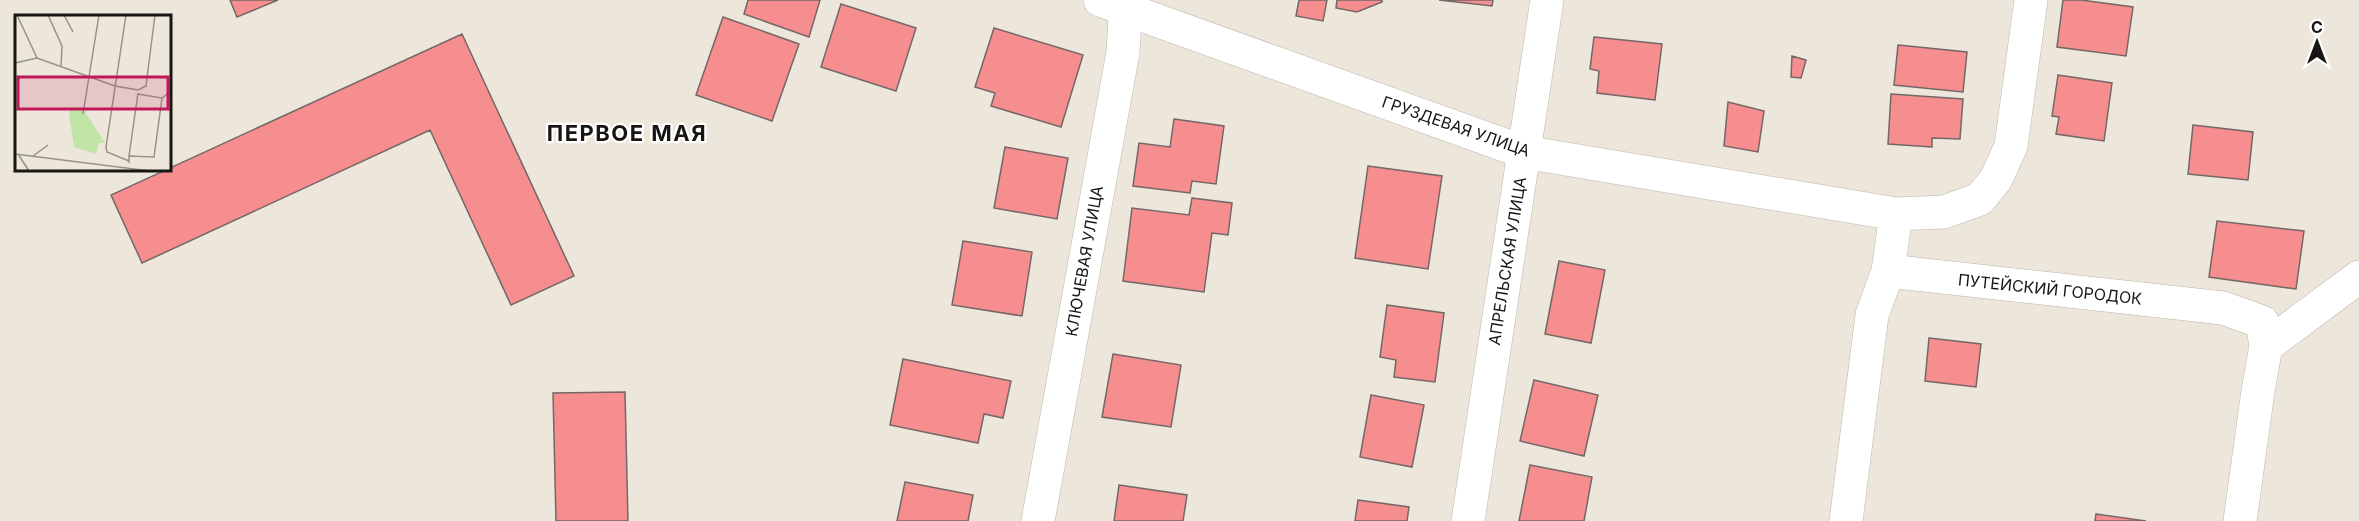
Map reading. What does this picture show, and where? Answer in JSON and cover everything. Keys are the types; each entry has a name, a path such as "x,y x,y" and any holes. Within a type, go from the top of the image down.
{"street":[{"name":"АПРЕЛЬСКАЯ УЛИЦА","path":"1468,521 1547,0"},
{"name":"ГРУЗДЕВАЯ УЛИЦА","path":"1117,3 1524,152 1896,214 1944,212 1980,199 1996,179 2011,146 2031,0"},
{"name":"КЛЮЧЕВАЯ УЛИЦА","path":"1038,521 1123,52 1117,3"},
{"path":"1846,521 1872,315 1888,271 1896,214"},
{"name":"ПУТЕЙСКИЙ ГОРОДОК","path":"1888,271 2223,308 2262,322 2266,346 2240,521"},
{"path":"2266,346 2359,277"}],"building":[{"path":"230,0 278,0 237,17"},
{"path":"748,0 820,0 809,37 744,14"},
{"path":"1299,0 1327,0 1323,21 1296,16"},
{"path":"1337,0 1382,0 1382,2 1357,12 1336,8"},
{"path":"1439,0 1493,0 1492,6"},
{"path":"2063,0 2133,7 2126,56 2057,47"},
{"path":"841,4 916,28 896,91 821,67"},
{"path":"723,17 799,44 772,121 696,95"},
{"path":"994,28 1083,55 1061,127 991,106 995,93 975,87"},
{"path":"462,34 574,276 511,305 430,130 142,263 111,195 163,171 171,171 171,167"},
{"path":"1594,37 1662,44 1655,100 1597,93 1599,71 1590,69"},
{"path":"1898,45 1967,52 1963,92 1894,85"},
{"path":"1792,56 1806,60 1801,78 1791,77"},
{"path":"2058,75 2112,83 2104,141 2056,134 2059,117 2052,116"},
{"path":"1891,94 1963,99 1960,139 1932,138 1932,147 1888,144"},
{"path":"1728,102 1764,111 1758,152 1724,146"},
{"path":"1174,119 1224,126 1216,184 1192,181 1190,193 1133,186 1139,143 1170,147"},
{"path":"2193,125 2253,132 2248,180 2188,174"},
{"path":"1005,147 1068,158 1057,219 994,208"},
{"path":"1368,166 1442,176 1428,269 1355,258"},
{"path":"1192,198 1232,203 1228,235 1212,233 1204,292 1123,281 1132,208 1189,215"},
{"path":"2217,221 2304,231 2296,289 2209,277"},
{"path":"963,241 1032,252 1022,316 952,305"},
{"path":"1559,261 1605,270 1591,343 1545,334"},
{"path":"1387,305 1444,313 1435,382 1394,377 1396,360 1380,357"},
{"path":"1929,338 1981,344 1976,387 1925,381"},
{"path":"1113,354 1181,365 1171,427 1102,417"},
{"path":"903,359 1011,381 1003,418 984,414 978,443 890,425"},
{"path":"1534,380 1598,395 1584,456 1520,441"},
{"path":"625,392 628,521 556,521 553,393"},
{"path":"1371,395 1424,405 1412,467 1360,457"},
{"path":"1530,465 1592,477 1584,521 1519,521"},
{"path":"905,482 973,495 968,521 897,521"},
{"path":"1119,485 1187,495 1183,521 1114,521"},
{"path":"1358,500 1409,507 1407,521 1355,521"},
{"path":"2096,514 2146,521 2095,521"}],"district":[{"name":"ПЕРВОЕ МАЯ","path":"627,133"}]}
